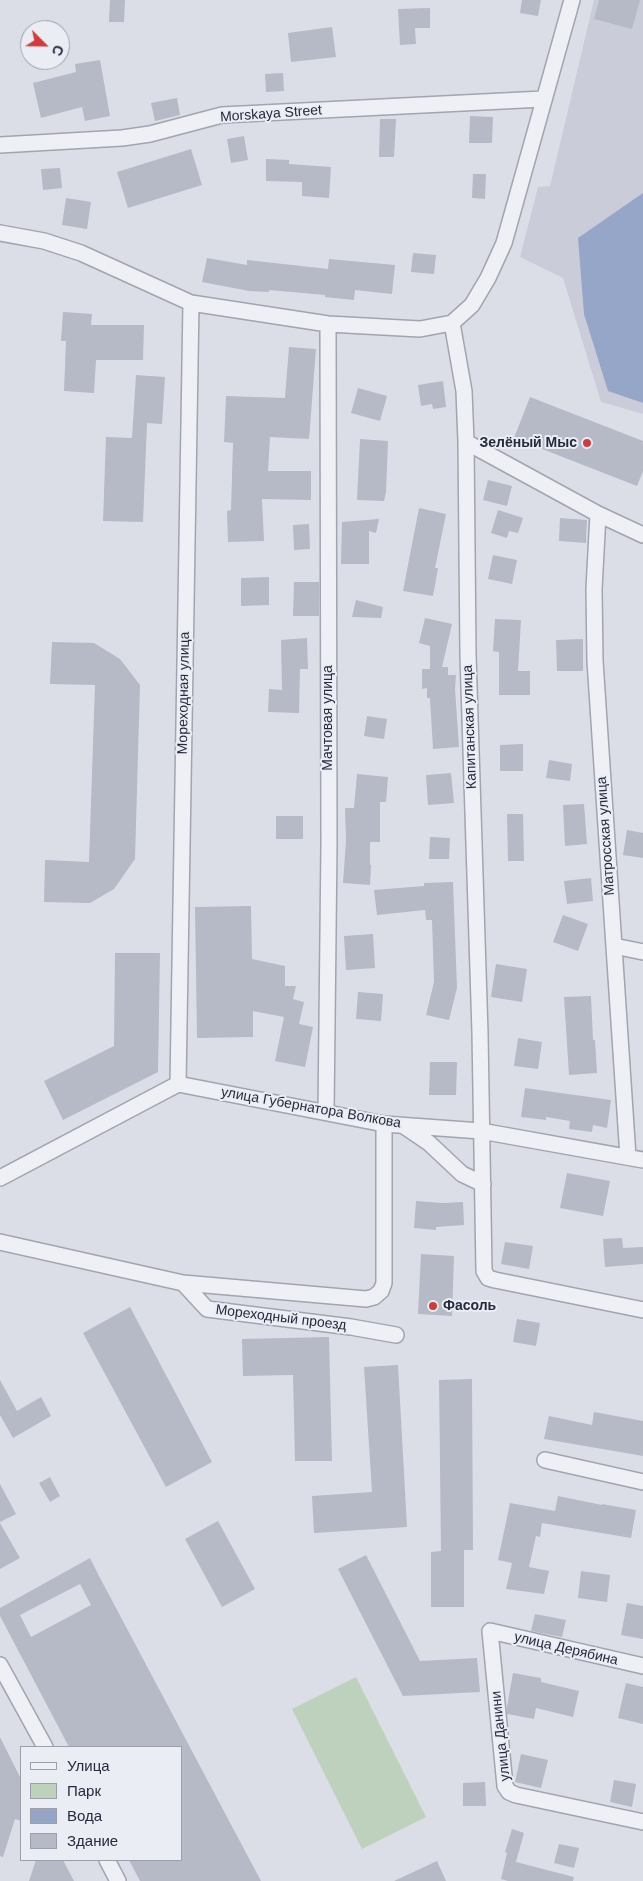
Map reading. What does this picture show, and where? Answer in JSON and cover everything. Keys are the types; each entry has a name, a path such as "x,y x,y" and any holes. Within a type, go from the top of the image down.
{"street":[{"path":"0,233 44,241 81,253 191,303 328,324 420,328 452,323 472,305 488,278 504,243 572,0"},
{"name":"Morskaya Street","path":"0,145 122,138 150,134 222,115 543,99"},
{"name":"Мореходная улица","path":"178,1084 191,303"},
{"name":"Капитанская улица","path":"452,323 464,391 466,442 468,655 480,1033 484,1271 488,1278 643,1310"},
{"name":"Мачтовая улица","path":"326,1112 328,324"},
{"path":"466,442 598,514 643,535"},
{"name":"Матросская улица","path":"598,514 594,589 595,661 628,1157"},
{"path":"614,946 643,952"},
{"path":"0,1178 178,1084"},
{"name":"улица Губернатора Волкова","path":"178,1084 384,1124 481,1131 643,1160"},
{"path":"0,1242 183,1283 366,1299 374,1297 381,1291 384,1283 384,1124"},
{"path":"403,1125 429,1143 462,1174 482,1184"},
{"name":"Мореходный проезд","path":"183,1283 207,1309 351,1327 396,1335"},
{"path":"545,1460 643,1482"},
{"name":"улица Дерябина","path":"490,1631 643,1666"},
{"name":"улица Данини","path":"490,1631 505,1786 509,1792 516,1796 643,1822"},
{"path":"0,1665 44,1746"},
{"path":"108,1861 118,1881"}],"shaded area":[{"path":"594,0 643,0 643,414 601,402 563,278 520,257 538,187 550,186"}],"green space":[{"path":"356,1677 426,1817 362,1849 292,1709"}],"water":[{"path":"643,193 643,403 608,391 584,314 578,238"}],"building":[{"path":"110,0 125,0 124,22 109,22"},
{"path":"522,0 541,0 538,16 520,13"},
{"path":"599,0 640,0 632,29 594,19"},
{"path":"430,8 430,28 415,28 416,44 400,45 398,9"},
{"path":"332,27 336,57 291,62 288,33"},
{"path":"100,60 110,116 85,121 82,107 41,118 33,83 76,72 75,64"},
{"path":"283,73 284,91 266,92 265,74"},
{"path":"177,98 180,115 155,121 151,103"},
{"path":"470,116 493,117 492,143 469,143"},
{"path":"380,119 396,119 394,157 379,157"},
{"path":"244,136 248,160 231,163 227,139"},
{"path":"191,149 202,185 128,208 117,172"},
{"path":"266,159 289,160 289,164 331,167 329,198 302,196 302,182 266,181"},
{"path":"60,168 62,188 43,190 41,169"},
{"path":"473,174 486,174 485,199 472,198"},
{"path":"66,198 91,202 87,229 62,225"},
{"path":"413,253 436,255 434,274 411,272"},
{"path":"207,258 247,265 247,260 328,269 329,259 395,265 392,294 355,290 354,300 325,297 325,295 269,290 269,292 249,291 202,282"},
{"path":"63,312 92,314 91,325 144,325 143,360 96,360 94,393 64,391 66,341 61,341"},
{"path":"289,347 316,349 309,439 270,437 268,471 311,471 311,500 262,499 264,541 228,542 227,511 231,510 233,443 224,442 226,396 285,398"},
{"path":"136,375 165,377 162,424 147,423 143,522 103,521 106,437 132,438"},
{"path":"443,381 446,407 433,409 432,404 421,406 418,385"},
{"path":"358,388 387,396 380,421 351,413"},
{"path":"530,397 643,441 643,471 637,486 514,438"},
{"path":"360,439 388,441 384,501 357,500"},
{"path":"488,480 512,486 507,506 483,500"},
{"path":"419,508 446,514 435,568 438,568 433,596 403,591"},
{"path":"498,510 523,518 518,533 509,531 507,538 491,533"},
{"path":"560,518 587,520 586,543 559,541"},
{"path":"379,519 376,533 369,531 369,564 341,564 342,522"},
{"path":"309,524 310,549 294,550 293,525"},
{"path":"493,555 517,560 512,584 488,579"},
{"path":"269,577 269,605 241,606 241,578"},
{"path":"294,582 319,582 319,616 293,616"},
{"path":"356,600 383,607 381,618 352,617"},
{"path":"425,618 452,624 442,667 448,667 448,675 456,675 455,689 459,747 433,749 430,698 427,698 427,688 422,689 422,669 430,669 430,646 419,643"},
{"path":"495,619 521,620 518,671 530,671 530,695 499,695 499,652 493,651"},
{"path":"307,638 308,669 300,669 299,713 268,712 269,689 282,690 281,640"},
{"path":"583,639 583,671 557,671 556,640"},
{"path":"52,642 94,643 120,659 140,685 135,859 114,889 90,903 44,902 45,860 89,862 95,685 50,684"},
{"path":"367,716 387,719 384,739 364,736"},
{"path":"523,744 523,771 500,771 500,745"},
{"path":"549,760 572,764 570,781 546,778"},
{"path":"451,773 454,803 428,805 426,775"},
{"path":"357,774 388,777 386,802 380,802 380,842 370,842 370,885 343,883 346,841 345,808 354,808"},
{"path":"584,804 587,844 565,846 563,805"},
{"path":"507,814 523,814 524,861 508,861"},
{"path":"276,816 303,816 303,839 276,839"},
{"path":"627,830 643,833 643,858 623,855"},
{"path":"430,837 450,838 449,859 429,859"},
{"path":"591,878 593,901 567,904 564,881"},
{"path":"453,882 457,988 449,1020 426,1015 434,982 432,920 426,920 425,910 377,915 374,890 424,886 424,883"},
{"path":"251,906 252,959 285,966 285,986 296,986 293,999 304,1002 299,1024 313,1027 305,1067 275,1061 284,1017 253,1011 253,1037 197,1038 195,907"},
{"path":"563,915 588,924 578,951 553,942"},
{"path":"373,934 375,968 346,970 344,936"},
{"path":"115,953 160,953 158,1072 63,1120 44,1081 114,1046"},
{"path":"496,964 527,969 522,1002 491,997"},
{"path":"358,992 383,994 381,1021 356,1019"},
{"path":"591,996 597,1073 569,1075 564,997"},
{"path":"518,1038 542,1042 538,1069 514,1066"},
{"path":"430,1062 457,1062 456,1095 429,1095"},
{"path":"525,1088 611,1100 607,1128 593,1125 592,1132 569,1129 570,1121 546,1117 546,1120 521,1117"},
{"path":"567,1173 610,1181 603,1216 560,1208"},
{"path":"416,1201 463,1202 464,1225 436,1227 436,1230 414,1228"},
{"path":"622,1238 623,1248 643,1247 643,1264 605,1267 603,1239"},
{"path":"505,1242 533,1246 529,1269 501,1264"},
{"path":"421,1254 454,1256 452,1316 418,1314"},
{"path":"130,1307 212,1462 166,1487 83,1333"},
{"path":"517,1319 540,1323 536,1346 513,1342"},
{"path":"329,1337 332,1461 295,1461 293,1375 243,1376 242,1339"},
{"path":"398,1365 407,1527 314,1533 312,1496 372,1492 364,1367"},
{"path":"472,1379 473,1550 464,1550 464,1607 431,1607 431,1552 441,1551 439,1380"},
{"path":"0,1380 17,1411 41,1397 51,1416 13,1438 0,1415"},
{"path":"594,1412 643,1421 643,1456 544,1439 549,1416 592,1425"},
{"path":"50,1477 60,1496 50,1502 39,1483"},
{"path":"0,1484 16,1514 0,1522"},
{"path":"558,1496 636,1510 631,1538 542,1523 540,1537 536,1536 529,1567 549,1571 544,1594 506,1589 512,1563 498,1560 510,1503 555,1511"},
{"path":"218,1521 255,1589 222,1607 185,1539"},
{"path":"0,1523 20,1558 0,1569"},
{"path":"366,1555 420,1661 477,1658 480,1692 403,1696 338,1569"},
{"path":"90,1558 261,1881 140,1881 130,1861 182,1861 182,1746 68,1746 0,1616 0,1608","holes":["80,1584 91,1605 31,1637 20,1615"]},
{"path":"581,1571 610,1575 607,1602 578,1598"},
{"path":"627,1603 643,1606 643,1639 621,1635"},
{"path":"535,1614 566,1620 562,1637 531,1631"},
{"path":"513,1673 541,1678 541,1682 579,1691 573,1717 536,1708 534,1719 507,1714"},
{"path":"626,1683 643,1687 643,1724 618,1718"},
{"path":"0,1737 20,1777 20,1821 15,1819 3,1857 0,1856"},
{"path":"521,1754 548,1760 541,1788 515,1782"},
{"path":"614,1780 636,1784 632,1807 610,1802"},
{"path":"485,1782 486,1806 463,1806 463,1783"},
{"path":"512,1829 524,1833 516,1862 574,1877 573,1881 508,1881 501,1879 507,1853 505,1852"},
{"path":"559,1844 579,1848 574,1868 554,1863"},
{"path":"36,1861 64,1861 74,1881 29,1881"},
{"path":"437,1861 446,1881 394,1881"}],"place":[{"name":"Зелёный Мыс","path":"587,443"},
{"name":"Фасоль","path":"433,1306"}]}
